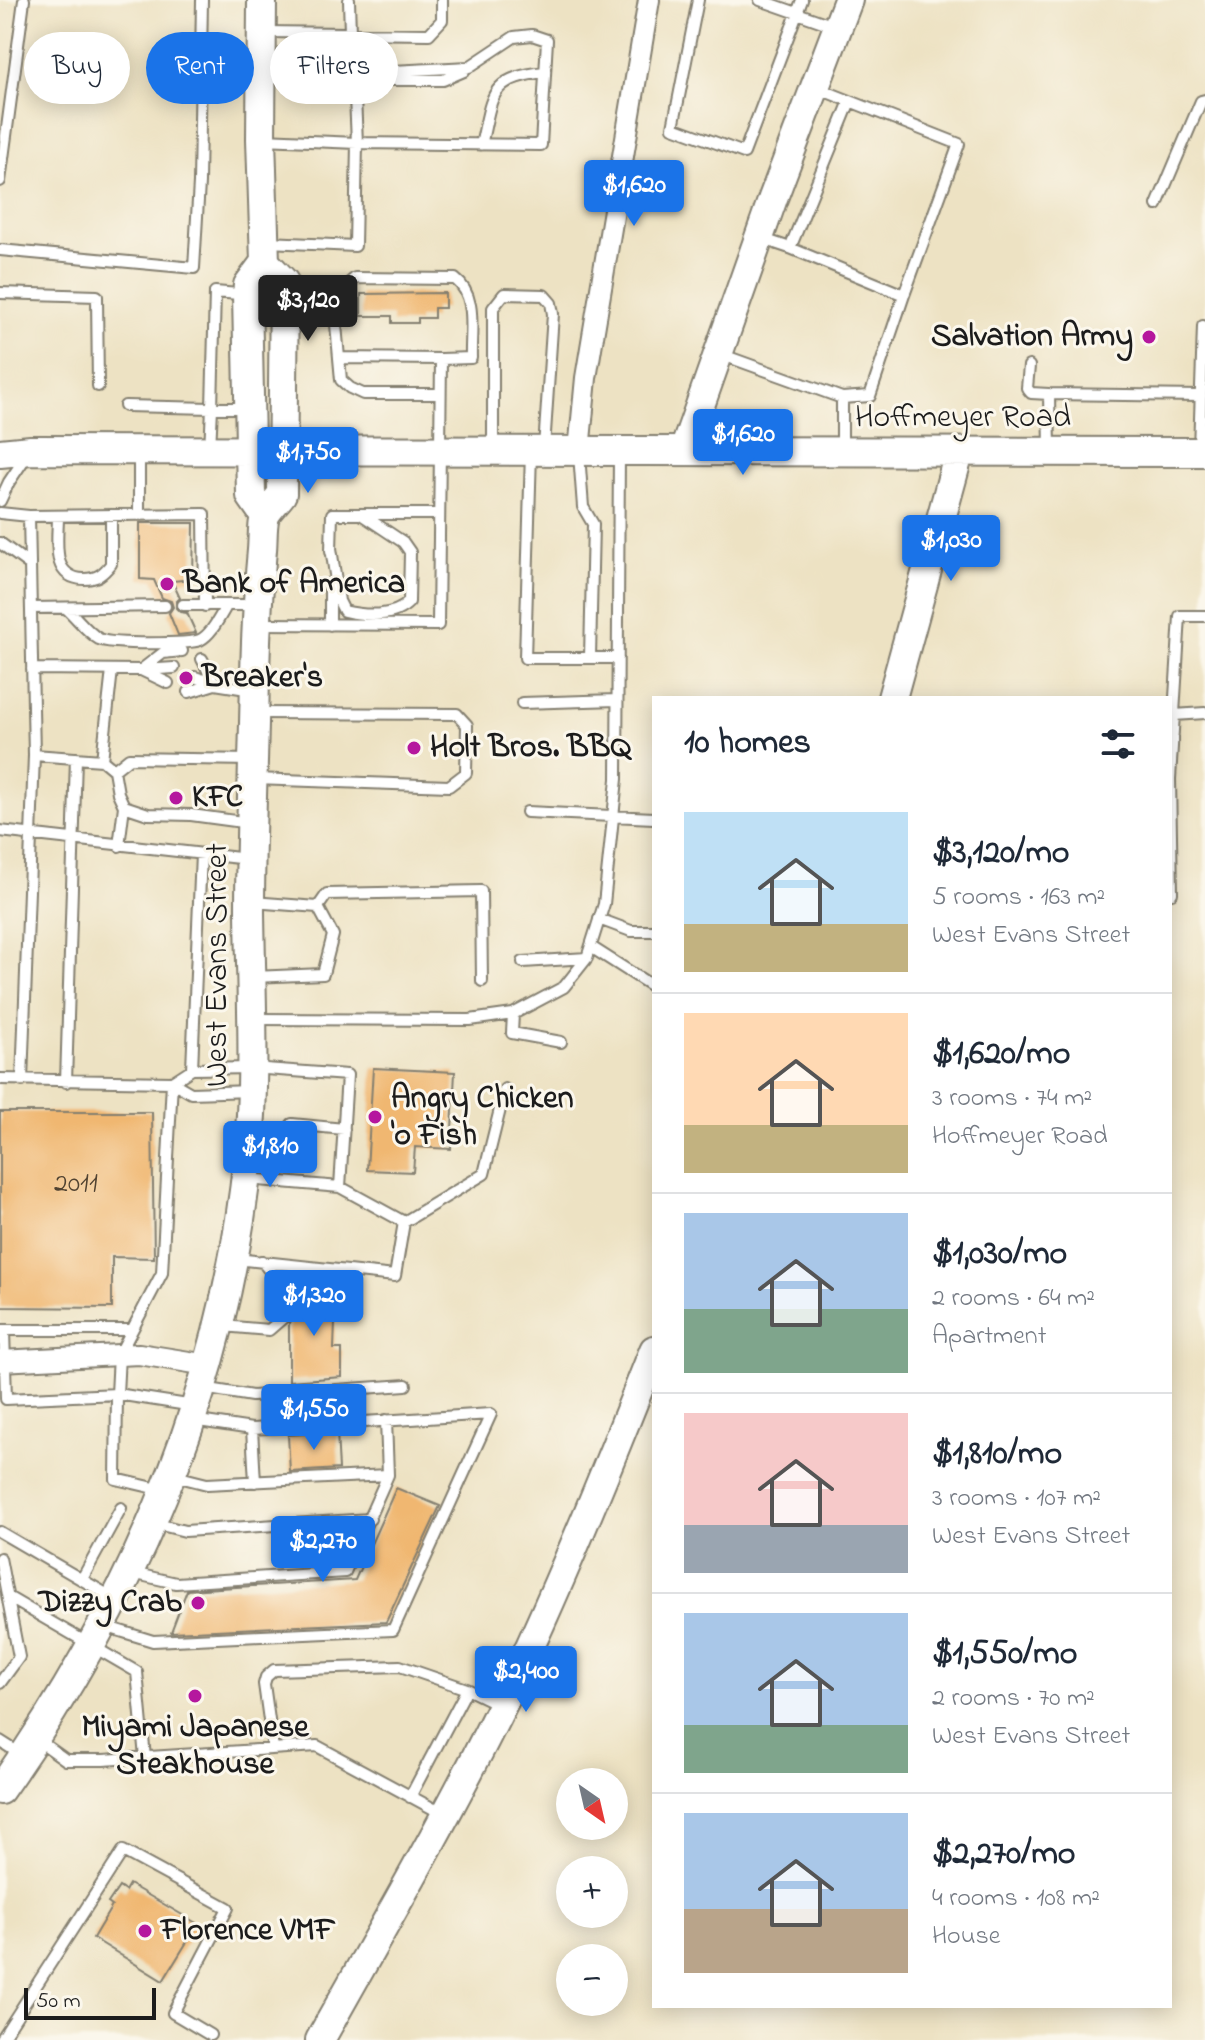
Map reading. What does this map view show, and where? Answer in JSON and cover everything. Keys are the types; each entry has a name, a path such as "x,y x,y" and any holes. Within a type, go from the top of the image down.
{"main road":[{"name":"West Evans Street","path":"0,1790 98,1636 152,1523 199,1395 218,1325 233,1259 245,1179 252,1080 250,902 257,614 265,516 282,494 284,282 265,252 261,139 262,0"},
{"path":"684,451 848,0"},
{"path":"247,294 248,285 265,252"},
{"name":"West Evans Street","path":"247,294 251,496 265,516"},
{"name":"Hoffmeyer Road","path":"0,453 31,450 1202,452"},
{"path":"893,696 959,453"},
{"path":"320,2040 445,1815 501,1706 578,1540 652,1356"}],"street":[{"path":"579,451 586,378 649,0"},
{"path":"2,1361 139,1354 199,1395"}],"lane":[{"path":"0,181 24,0"},
{"path":"0,250 194,268 199,183 202,0"},
{"path":"349,0 350,32"},
{"path":"398,34 429,34 442,20 442,0"},
{"path":"698,0 673,127 744,153 802,0"},
{"path":"760,0 838,27"},
{"path":"262,32 270,32"},
{"path":"261,139 357,143 541,145 547,40 532,35 514,37 469,67 354,76 357,143 355,246 265,252"},
{"path":"481,145 491,101 499,85 518,75 545,72"},
{"path":"718,353 842,398 870,396 959,144 815,87"},
{"path":"1157,205 1201,101 1205,100"},
{"path":"790,248 850,101"},
{"path":"760,238 904,295"},
{"path":"339,358 471,358 470,296 455,279 355,278 342,289 334,302 339,358 341,380 350,388 363,394 440,394"},
{"path":"210,451 215,292 334,302"},
{"path":"0,293 97,296 98,386"},
{"path":"493,450 493,308 504,294 544,295 551,303 553,314 538,450 525,658 617,658"},
{"path":"1202,452 1203,326"},
{"path":"183,605 227,605 257,614 330,625 438,625 441,359"},
{"path":"1029,366 1027,388 1031,393 1201,396"},
{"path":"1049,394 1050,453"},
{"path":"842,398 842,452"},
{"path":"125,406 249,408"},
{"path":"0,501 31,450"},
{"path":"579,451 583,507 593,524 590,657"},
{"path":"252,1019 470,1020 513,1014 564,987 589,953 604,904 617,779 619,451"},
{"path":"139,452 139,515"},
{"path":"0,513 29,516 204,514 205,606"},
{"path":"330,625 332,514 438,514"},
{"path":"331,548 339,601 344,611 388,614 402,610 409,602 410,552 403,542 361,514"},
{"path":"58,516 59,564 62,572 70,577 86,579 97,578 111,564 111,515"},
{"path":"22,1081 34,755 29,516"},
{"path":"0,543 30,565"},
{"path":"67,609 99,639 137,645 199,640 210,631 227,605"},
{"path":"31,608 165,606"},
{"path":"1172,736 1180,616 1205,616"},
{"path":"141,670 163,653 182,651"},
{"path":"202,659 215,684"},
{"path":"32,669 174,668"},
{"path":"102,760 112,670"},
{"path":"141,670 168,683"},
{"path":"114,770 129,758 449,786 466,773 467,725 457,714 255,702 195,677"},
{"path":"189,692 215,684"},
{"path":"522,703 617,700"},
{"path":"1174,715 1205,713"},
{"path":"34,755 102,760 114,770 124,806 119,846"},
{"path":"66,1082 76,758"},
{"path":"124,806 148,814 191,815 252,824"},
{"path":"527,812 652,818"},
{"path":"0,831 251,859"},
{"path":"192,1069 201,854"},
{"path":"318,907 327,894 481,891 482,981"},
{"path":"250,902 318,907"},
{"path":"251,978 323,974 333,935 318,907"},
{"path":"599,919 631,931 652,931"},
{"path":"523,962 589,953 652,986"},
{"path":"513,1014 512,1033 561,1042"},
{"path":"172,1082 192,1069 252,1080"},
{"path":"0,1079 172,1082 191,1093 252,1080 347,1075 340,1187"},
{"path":"172,1082 162,1273 119,1355 116,1479 207,1484 388,1475"},
{"path":"233,1259 395,1276 404,1222 484,1174 505,1089"},
{"path":"292,1124 344,1129"},
{"path":"245,1179 340,1187 404,1222"},
{"path":"218,1325 269,1330 284,1317 285,1291 262,1261"},
{"path":"132,1330 2,1330 6,1399 117,1394 252,1396 406,1385"},
{"path":"8,1597 98,1636 153,1641 393,1630 491,1414 252,1429 199,1395"},
{"path":"130,1572 176,1583 345,1572 388,1475 386,1420"},
{"path":"252,1429 255,1482"},
{"path":"82,1579 121,1508"},
{"path":"152,1523 185,1531 370,1519"},
{"path":"0,1532 116,1600"},
{"path":"0,1558 19,1657 0,1683"},
{"path":"98,1636 137,1672 145,1758"},
{"path":"273,1749 264,1684 266,1677 274,1670 400,1666 467,1689 501,1706"},
{"path":"410,1797 467,1689"},
{"path":"0,1741 30,1747 66,1760 145,1758 317,1746 445,1815"},
{"path":"1,2040 123,1851 228,1908 173,2013 211,2038"}],"building":[{"path":"445,293 445,308 434,308 434,318 418,318 418,323 392,323 392,316 361,316 361,294"},
{"name":"Bank of America","path":"140,523 194,523 193,579 172,581 180,598 176,608 187,613 196,633 178,635 169,613 173,607 171,601 162,598 154,580 140,579"},
{"path":"373,1068 455,1072 451,1149 415,1147 413,1172 367,1170"},
{"path":"0,1112 152,1112 154,1258 112,1257 112,1308 0,1307"},
{"path":"293,1293 336,1294 334,1349 342,1349 342,1377 289,1381 289,1323"},
{"path":"337,1432 339,1469 290,1472 288,1435"},
{"path":"396,1488 440,1506 386,1622 171,1632 187,1590 355,1580"},
{"name":"Florence VMF","path":"129,1884 198,1924 163,1981 93,1938 112,1906 108,1903 119,1887 125,1891"}],"place":[{"name":"Salvation Army","path":"1149,337"},
{"name":"Bank of America","path":"167,584"},
{"name":"Breaker's","path":"186,678"},
{"name":"Holt Bros. BBQ","path":"414,748"},
{"name":"KFC","path":"176,798"},
{"name":"Angry Chicken 'o Fish","path":"375,1117"},
{"name":"Dizzy Crab","path":"198,1603"},
{"name":"Miyami Japanese Steakhouse","path":"195,1696"},
{"name":"Florence VMF","path":"145,1931"}]}
